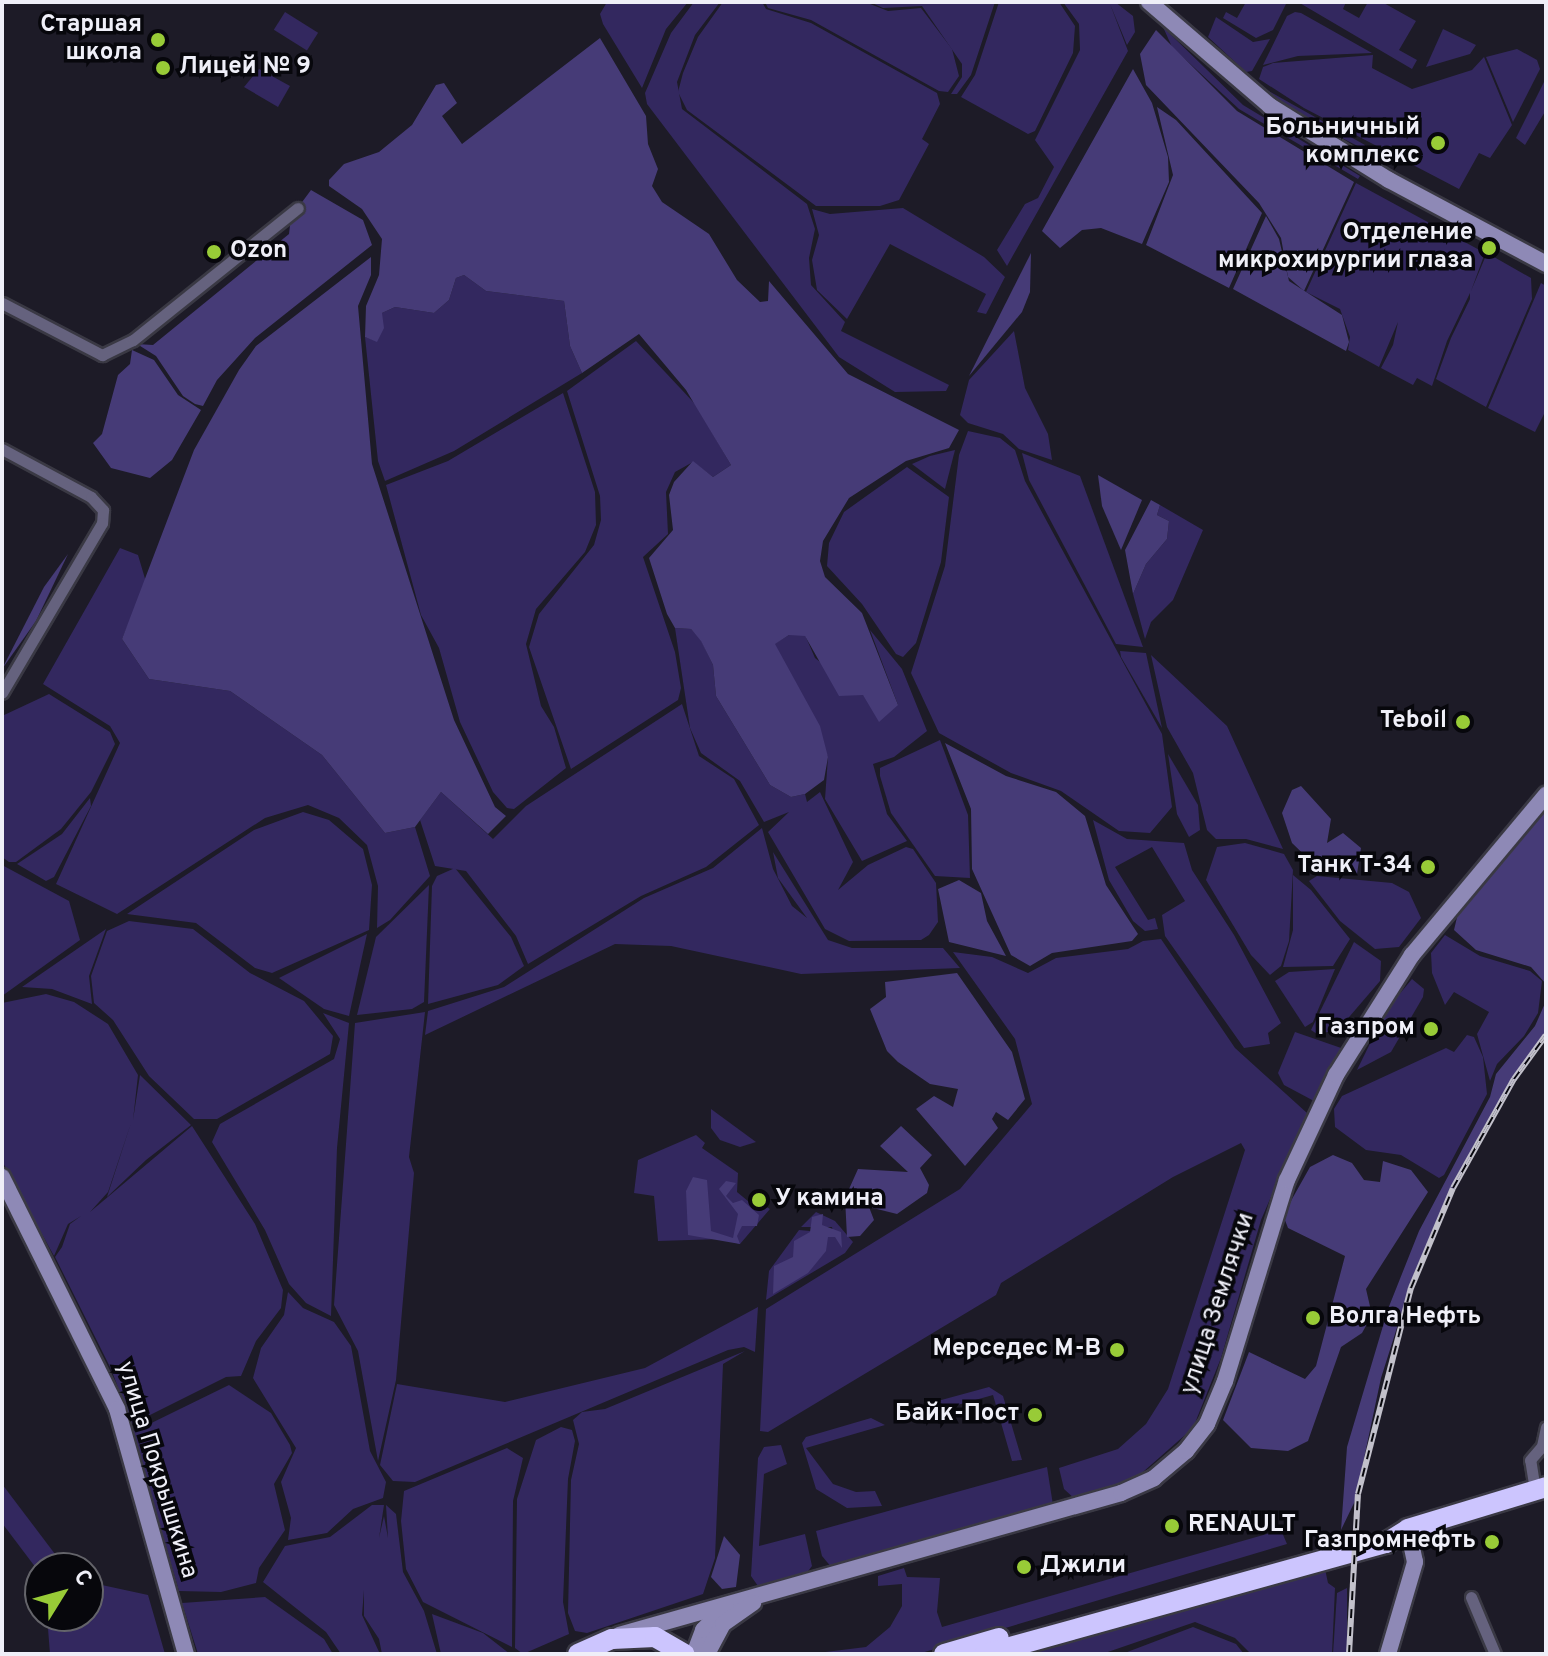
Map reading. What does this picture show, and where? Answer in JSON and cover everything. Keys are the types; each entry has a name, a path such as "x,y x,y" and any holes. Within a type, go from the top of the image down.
{"highway":[{"path":"985,1654 1386,1543 1408,1529 1541,1488"},
{"path":"944,1654 1383,1529 1408,1529"},
{"path":"612,1639 655,1637 684,1654"},
{"name":"улица Землячки","path":"578,1654 612,1639"},
{"path":"593,1654 640,1648 664,1654"}],"main road":[{"path":"1149,2 1270,106 1389,180 1546,264"},
{"name":"улица Землячки","path":"612,1639 1121,1493 1154,1478 1186,1451 1207,1424 1225,1381 1287,1180 1347,1054 1412,955 1546,795"},
{"name":"улица Покрышкина","path":"2,1177 117,1409 186,1654"},
{"path":"1388,1654 1415,1562 1408,1529"},
{"path":"707,1654 723,1624 768,1593"},
{"path":"694,1654 703,1630 728,1604"}],"street":[{"path":"2,303 102,355 133,340 298,208"},
{"path":"2,449 91,497 103,510 102,523 2,693"},
{"path":"1541,1488 1530,1460 1542,1446 1546,1427"},
{"path":"1471,1597 1495,1654"}],"shaded area":[{"path":"607,2 688,2 666,29 642,88 603,24 600,14"},
{"path":"694,2 720,2 695,35 677,82 682,109 807,204 815,229 809,258 811,285 845,322 841,331 949,385 946,391 895,392 839,357 647,104 645,93 671,33"},
{"path":"723,2 762,2 766,9 811,23 937,93 940,104 922,139 929,144 899,200 880,206 816,206 687,110 678,92 683,73 698,37"},
{"path":"765,2 865,2 888,11 921,8 952,49 959,76 948,92 939,91 811,20 768,8"},
{"path":"870,2 995,2 971,75 957,94 951,94 962,77 962,64 922,6 883,8"},
{"path":"999,2 1059,2 1075,26 1073,53 1035,131 1028,134 961,97 975,75"},
{"path":"1063,2 1115,2 1133,16 1135,32 1127,45 1110,4 1128,51 1007,266 997,250 1025,204 1038,198 1054,167 1035,140 1080,50 1079,24"},
{"path":"1246,2 1287,2 1273,30 1256,38 1223,18 1226,12 1237,18"},
{"path":"1298,2 1346,2 1343,9 1359,18 1368,2 1382,2 1416,21 1399,50 1417,60 1412,69"},
{"path":"285,12 318,33 307,50 274,30"},
{"path":"1295,12 1372,53 1298,56 1263,65 1287,16"},
{"path":"1216,17 1253,42 1270,39 1252,71 1246,72 1208,37"},
{"path":"1163,27 1243,105 1360,176 1358,179 1239,109 1172,47"},
{"path":"1443,29 1476,45 1470,54 1426,67"},
{"path":"1156,30 1237,111 1354,182 1304,291 1288,277 1281,238 1259,203 1146,85 1140,54"},
{"path":"600,38 646,116 648,144 658,169 652,186 662,202 709,234 737,280 760,302 768,301 769,281 848,374 959,430 949,448 906,461 849,498 823,541 820,561 825,577 862,613 898,705 879,722 863,695 839,696 805,636 789,635 775,644 820,726 828,757 824,780 805,794 791,797 770,785 716,696 713,665 701,641 691,629 675,628 667,614 649,558 673,530 669,495 674,482 693,461 713,477 731,465 686,390 639,334 582,373 570,346 564,301 486,291 464,275 456,278 449,300 434,313 395,307 382,313 384,328 377,342 365,337 366,306 379,275 382,239 362,209 329,186 329,180 344,164 379,152 412,125 436,85 444,83 457,103 442,116 462,144"},
{"path":"1517,49 1537,60 1540,69 1513,122 1486,57"},
{"path":"1373,55 1372,68 1412,89 1472,70 1484,57 1512,125 1490,158 1479,153 1459,189 1304,108 1259,79 1263,67 1273,63"},
{"path":"259,69 290,86 278,107 244,87"},
{"path":"1133,69 1152,103 1168,157 1169,182 1142,244 1101,228 1082,230 1060,248 1042,231"},
{"path":"1546,78 1546,110 1525,145 1516,138"},
{"path":"1265,89 1381,154 1381,158 1305,119"},
{"path":"1157,107 1176,120 1262,213 1229,288 1146,245 1173,175"},
{"path":"1356,183 1435,226 1431,240 1437,227 1485,253 1471,291 1487,253 1531,278 1532,299 1486,407 1436,379 1470,293 1447,341 1432,386 1417,378 1413,385 1381,368 1393,345 1398,322 1379,367 1348,350 1350,337 1340,309 1306,292"},
{"path":"311,190 363,220 372,245 255,338 217,380 203,406 195,404 183,396 156,356 137,344 153,345 289,234 291,217"},
{"path":"903,208 984,257 1005,277 986,314 977,312 986,294 890,244 847,319 817,290 812,260 819,235 812,209 830,214"},
{"path":"1266,216 1279,239 1289,281 1342,315 1349,342 1346,351 1233,289"},
{"path":"1031,253 1030,292 1022,312 969,376"},
{"path":"371,257 371,275 358,306 372,464 454,720 495,807 506,816 488,834 441,792 415,827 385,833 322,755 230,691 149,679 122,639 194,450 239,370 256,346"},
{"path":"464,275 486,291 564,301 570,346 582,373 454,451 385,481 378,461 365,337 377,341 382,313 395,307 434,313 449,300 456,278"},
{"path":"1541,283 1546,286 1546,410 1535,432 1488,408"},
{"path":"1014,331 1025,388 1048,434 1052,460 1019,449 1003,434 968,423 960,415 969,380"},
{"path":"636,341 696,405 731,465 713,477 693,462 675,472 666,492 668,534 643,557 675,652 681,688 678,700 571,769 529,647 539,614 594,545 601,520 600,496 567,391"},
{"path":"132,350 154,360 178,395 201,410 172,460 150,478 111,468 93,443 102,434 118,375 130,364"},
{"path":"563,393 595,492 596,525 585,552 536,609 526,644 541,706 554,727 566,768 514,809 507,808 493,792 460,722 439,648 421,615 386,485 448,461"},
{"path":"968,431 1000,438 1015,450 1025,481 1162,734 1172,807 1150,833 1119,831 1061,791 1011,773 939,733 911,673 945,566 959,455"},
{"path":"955,450 945,489 912,464 930,456"},
{"path":"1022,453 1080,476 1143,647 1116,644 1029,480"},
{"path":"907,467 949,497 941,562 916,643 903,657 896,654 862,604 827,566 829,543 844,512"},
{"path":"1098,475 1142,500 1121,550 1102,506"},
{"path":"1151,500 1160,505 1157,515 1169,521 1167,539 1146,564 1133,594 1125,550"},
{"path":"1160,505 1203,530 1173,600 1151,622 1145,639 1133,594 1146,564 1167,539 1169,521 1157,515"},
{"path":"120,548 138,555 146,582 122,639 149,679 230,691 322,755 385,833 415,827 430,876 390,920 377,928 378,886 367,845 339,818 308,805 265,818 117,914 56,884 120,743 110,726 43,684"},
{"path":"68,554 36,621 2,669 44,587"},
{"path":"675,628 691,629 701,640 713,665 716,696 770,785 791,797 805,794 807,802 820,792 853,862 838,890 868,865 906,847 913,849 936,883 938,922 929,935 921,940 849,941 825,929 768,832 789,812 764,822 740,781 701,753 690,728"},
{"path":"870,630 902,669 927,731 894,757 873,764 887,814 907,841 862,861 825,799 828,757 774,644 789,635 805,635 815,658 863,695 898,705"},
{"path":"1120,651 1146,653 1162,728 1121,657"},
{"path":"1151,655 1227,726 1283,849 1246,839 1216,839 1207,830 1193,773 1167,727"},
{"path":"49,694 110,732 115,744 91,792 61,829 16,862 9,862 2,857 2,716"},
{"path":"682,704 699,756 734,779 759,825 706,867 641,896 528,964 516,936 466,871 435,866 420,820 441,792 493,839 526,806"},
{"path":"940,740 968,815 970,878 935,876 891,813 880,776 880,768"},
{"path":"945,743 1006,776 1056,792 1085,816 1106,885 1138,934 1132,941 1052,953 1030,966 1011,955 972,869 971,809"},
{"path":"1168,754 1198,805 1200,830 1189,837 1177,814"},
{"path":"1301,786 1331,819 1327,843 1343,833 1361,848 1357,874 1322,872 1292,843 1282,813 1292,790"},
{"path":"90,798 91,806 54,877 46,881 17,864 62,834"},
{"path":"1546,810 1546,984 1531,967 1476,950 1454,930 1458,913"},
{"path":"303,812 329,820 363,849 372,885 369,930 272,973 255,968 196,923 127,914 254,830"},
{"path":"1093,820 1127,839 1184,843 1192,870 1234,935 1281,1023 1268,1033 1270,1044 1244,1048 1165,936 1162,915 1185,901 1152,847 1115,867 1148,920 1155,918 1158,929 1145,931 1133,921 1109,880"},
{"path":"762,828 773,869 792,906 807,918 778,878 773,852 828,940 852,948 943,948 960,968 801,974 671,946 615,944 425,1035 428,1011 504,987 644,898 713,868"},
{"path":"1245,843 1284,854 1293,870 1289,941 1281,966 1270,975 1251,955 1206,880 1217,847"},
{"path":"2,865 69,901 80,940 2,996"},
{"path":"455,868 511,937 524,966 498,985 428,1004 432,886 437,876"},
{"path":"1293,875 1311,890 1350,939 1333,966 1283,967 1293,930"},
{"path":"1317,876 1392,883 1409,892 1421,918 1399,947 1375,949 1340,921 1309,881"},
{"path":"959,880 981,893 987,921 1006,956 949,942 938,889"},
{"path":"429,885 424,1002 412,1009 357,1015 376,937"},
{"path":"129,921 193,929 250,973 304,1001 333,1036 330,1054 217,1119 194,1119 149,1076 113,1020 94,1003 91,976 107,931"},
{"path":"106,929 89,976 92,1004 52,989 22,987"},
{"path":"367,934 349,1016 324,1009 279,978"},
{"path":"1445,935 1480,956 1530,971 1542,981 1538,1013 1524,1036 1497,1064 1490,1081 1477,1034 1489,1012 1454,992 1445,1005 1432,973 1431,953"},
{"path":"1161,939 1235,1048 1307,1113 1261,1220 1221,1358 1193,1428 1135,1479 1076,1500 1064,1489 1059,1468 1118,1449 1146,1424 1168,1389 1245,1150 1241,1143 1173,1177 1001,1283 996,1295 768,1432 760,1431 766,1309 960,1189 1032,1104 1015,1039 953,952 992,957 1028,973 1056,958 1128,949 1143,941"},
{"path":"1354,942 1381,961 1380,981 1338,1030 1317,1034 1311,1030"},
{"path":"1335,969 1313,1022 1305,1027 1275,981 1289,972"},
{"path":"957,973 1012,1052 1025,1099 1008,1120 996,1112 992,1119 998,1128 965,1166 916,1109 934,1096 953,1107 958,1089 930,1084 898,1062 887,1051 870,1009 886,997 885,982"},
{"path":"1412,979 1424,989 1423,997 1391,1052 1357,1070 1387,1009"},
{"path":"46,994 74,1002 108,1024 138,1075 133,1120 140,1075 191,1125 146,1160 107,1197 131,1123 108,1192 90,1212 192,1126 255,1224 283,1290 281,1308 256,1341 241,1376 226,1377 132,1424 111,1369 55,1257 70,1224 81,1216 68,1224 54,1256 2,1161 2,1003"},
{"path":"1546,1001 1546,1032 1484,1127 1415,1271 1381,1378 1355,1501 1341,1530 1347,1447 1388,1309 1419,1231 1490,1097 1496,1074 1535,1026"},
{"path":"425,1012 409,1157 414,1173 396,1380 378,1461 358,1351 334,1305 355,1023"},
{"path":"323,1013 349,1023 337,1148 331,1316 306,1303 289,1284 265,1230 212,1142 220,1124 334,1059 340,1039"},
{"path":"1295,1032 1344,1049 1314,1101 1284,1085 1278,1073"},
{"path":"1467,1035 1474,1037 1483,1057 1487,1094 1444,1175 1439,1178 1401,1155 1366,1150 1335,1127 1334,1109 1342,1096 1446,1048 1454,1052"},
{"path":"711,1109 756,1142 740,1147 720,1140 711,1128"},
{"path":"901,1126 932,1155 920,1168 929,1185 927,1193 897,1214 869,1207 874,1220 860,1236 847,1237 845,1198 858,1169 908,1172 880,1146"},
{"path":"696,1135 705,1143 702,1148 738,1173 737,1192 760,1211 765,1206 770,1209 740,1244 721,1239 658,1241 654,1196 634,1193 638,1160"},
{"path":"1333,1155 1352,1163 1364,1180 1380,1182 1383,1161 1411,1170 1428,1192 1366,1289 1372,1315 1362,1333 1341,1347 1308,1441 1288,1451 1251,1448 1223,1420 1249,1352 1305,1379 1316,1366 1345,1256 1288,1228 1283,1215 1310,1167"},
{"path":"693,1177 707,1180 711,1231 733,1238 738,1214 719,1189 726,1181 736,1183 726,1196 733,1203 742,1200 759,1215 757,1226 742,1226 737,1236 740,1244 688,1235 686,1191"},
{"path":"816,1212 835,1221 853,1242 845,1253 766,1300 769,1271 799,1230 833,1233 832,1227 801,1227"},
{"path":"823,1214 822,1225 841,1232 842,1248 835,1237 828,1237 826,1251 808,1273 773,1294 774,1266 793,1257 794,1241 810,1232 812,1217"},
{"path":"288,1292 303,1308 334,1322 351,1346 370,1451 386,1482 383,1498 353,1509 327,1533 288,1540 291,1518 281,1482 296,1448 253,1378 261,1348 284,1315"},
{"path":"758,1307 755,1352 744,1347 728,1350 415,1482 393,1481 380,1465 397,1384 505,1402 645,1368"},
{"path":"745,1351 723,1364 715,1558 703,1594 587,1633 575,1631 568,1613 571,1480 579,1444 573,1420 582,1412 605,1409"},
{"path":"229,1385 271,1413 290,1445 292,1453 274,1484 285,1530 259,1568 256,1583 221,1592 179,1591 133,1432"},
{"path":"989,1387 1003,1396 1022,1460 1012,1461 993,1395 922,1415 923,1405"},
{"path":"871,1418 885,1425 806,1448 833,1484 856,1492 875,1491 882,1506 847,1508 816,1489 802,1443 806,1437"},
{"path":"561,1427 572,1430 575,1441 568,1479 563,1602 569,1634 523,1654 515,1648 517,1499 536,1440"},
{"path":"781,1445 787,1464 764,1474 759,1546 805,1534 812,1566 806,1574 758,1586 751,1576 758,1458 764,1447"},
{"path":"507,1448 523,1458 513,1501 512,1647 423,1602 406,1569 401,1521 404,1491"},
{"path":"1047,1467 1053,1505 832,1568 822,1556 816,1531"},
{"path":"2,1484 53,1552 24,1552 2,1523"},
{"path":"372,1505 384,1505 379,1538 384,1516 388,1538 386,1505 396,1514 403,1572 424,1611 437,1654 382,1654 379,1639 364,1616 364,1590 362,1615 380,1654 341,1654 326,1632 263,1582 285,1546 330,1537"},
{"path":"1281,1530 1287,1544 918,1654 809,1654 866,1647 890,1627 902,1606 902,1584 878,1586 878,1576 904,1568 907,1577 940,1578 937,1612 942,1627"},
{"path":"724,1536 740,1555 736,1587 722,1589 711,1577"},
{"path":"1325,1569 1328,1583 1335,1588 1332,1654 1251,1654 1235,1638 1195,1622 1102,1654 1014,1654"},
{"path":"104,1585 148,1595 165,1654 50,1654 48,1632 104,1632"},
{"path":"1347,1588 1347,1654 1333,1654 1337,1593"},
{"path":"265,1597 324,1639 333,1654 198,1654 182,1603"},
{"path":"432,1614 483,1633 510,1654 441,1654"},
{"path":"1193,1627 1236,1644 1244,1654 1122,1654"}],"railway":[{"path":"1349,1654 1358,1494 1411,1288 1453,1188 1514,1079 1546,1035"}],"place":[{"name":"Старшая школа","path":"158,40"},
{"name":"Лицей № 9","path":"163,68"},
{"name":"Больничный комплекс","path":"1438,143"},
{"name":"Отделение микрохирургии глаза","path":"1489,248"},
{"name":"Ozon","path":"214,252"},
{"name":"Teboil","path":"1463,722"},
{"name":"Танк Т-34","path":"1428,867"},
{"name":"Газпром","path":"1431,1029"},
{"name":"У камина","path":"759,1200"},
{"name":"Волга Нефть","path":"1313,1318"},
{"name":"Мерседес M-B","path":"1117,1350"},
{"name":"Байк-Пост","path":"1035,1415"},
{"name":"RENAULT","path":"1172,1526"},
{"name":"Газпромнефть","path":"1492,1542"},
{"name":"Джили","path":"1024,1567"}]}
